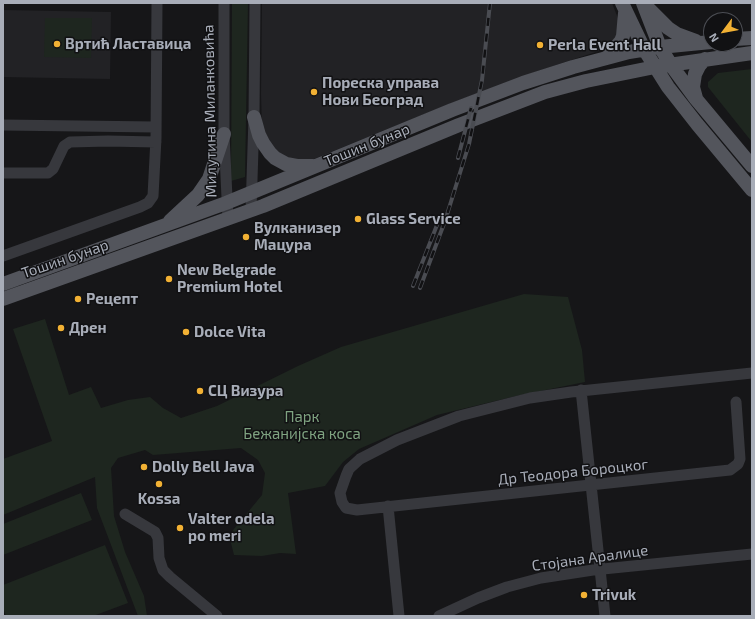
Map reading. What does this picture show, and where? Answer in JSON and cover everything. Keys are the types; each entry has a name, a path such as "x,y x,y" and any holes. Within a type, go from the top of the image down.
{"main road":[{"path":"643,4 668,28 690,39 703,41"},
{"path":"643,4 660,47 671,65 696,99 752,166"},
{"path":"624,7 644,49 655,67 697,124 752,190"},
{"path":"607,57 621,41 623,36 624,7"},
{"name":"Тошин бунар","path":"3,284 226,204 452,110 523,83 607,57 644,49 703,42"},
{"name":"Тошин бунар","path":"3,299 251,211 459,125 545,92 586,81 655,67 752,53"},
{"path":"696,99 693,87 695,74 705,59"},
{"path":"254,116 259,135 263,143 275,158 286,164 297,166 317,166"},
{"path":"163,226 193,200 204,187 213,169 224,134"}],"street":[{"path":"3,256 140,207 148,203 153,196 156,142 157,3"},
{"name":"Милутина Миланковића","path":"224,3 224,134 226,204 228,219"},
{"path":"251,211 255,3"},
{"path":"3,125 155,127"},
{"path":"3,173 48,173 53,169 64,146 70,142 156,142"},
{"path":"605,616 581,390 752,373"},
{"name":"Др Теодора Бороцког","path":"581,390 530,398 458,416 396,440 360,459 349,469 342,484 340,493 342,502 346,508 357,510 732,469 738,464 740,459 736,402"},
{"path":"388,506 399,616"},
{"path":"125,514 155,532 158,538 159,558 163,570 217,616"},
{"name":"Стојана Аралице","path":"439,616 478,598 534,580 600,570 752,554"}],"shaded area":[{"path":"262,3 612,3 621,26 614,46 538,71 449,104 309,161 278,156 262,129"},
{"name":"Вртић Ластавица","path":"3,10 111,12 110,79 3,77"}],"green space":[{"path":"232,3 248,3 245,177 231,181"},
{"path":"45,18 92,18 91,58 44,57"},
{"path":"752,69 752,142 708,87 708,82 718,73"},
{"name":"Парк Бежанијска коса","path":"524,294 568,297 582,350 585,382 516,396 437,415 359,449 343,462 325,486 288,493 296,554 280,553 262,556 234,555 229,535 262,495 265,473 258,460 241,448 153,455 145,450 118,458 111,468 114,516 125,552 144,596 147,616 138,616 97,508 95,477 3,515 3,459 52,441 13,329 45,319 69,395 91,387 101,408 128,400 150,397 163,408 181,418 217,406 298,366 341,347"},
{"path":"81,493 92,520 3,555 3,524"},
{"path":"105,545 128,603 93,616 6,616 3,608 3,585"}],"railway":[{"path":"420,288 445,221 469,144 482,80 490,3"},
{"path":"458,158 471,108"},
{"path":"413,286 437,225"}],"place":[{"name":"Вртић Ластавица","path":"57,44"},
{"name":"Perla Event Hall","path":"540,45"},
{"name":"Пореска управа Нови Београд","path":"314,92"},
{"name":"Glass Service","path":"358,219"},
{"name":"Вулканизер Мацура","path":"246,237"},
{"name":"New Belgrade Premium Hotel","path":"169,279"},
{"name":"Рецепт","path":"78,299"},
{"name":"Дрен","path":"61,328"},
{"name":"Dolce Vita","path":"186,332"},
{"name":"СЦ Визура","path":"200,391"},
{"name":"Dolly Bell Java","path":"144,467"},
{"name":"Kossa","path":"159,484"},
{"name":"Valter odela po meri","path":"180,528"},
{"name":"Trivuk","path":"584,595"}]}
